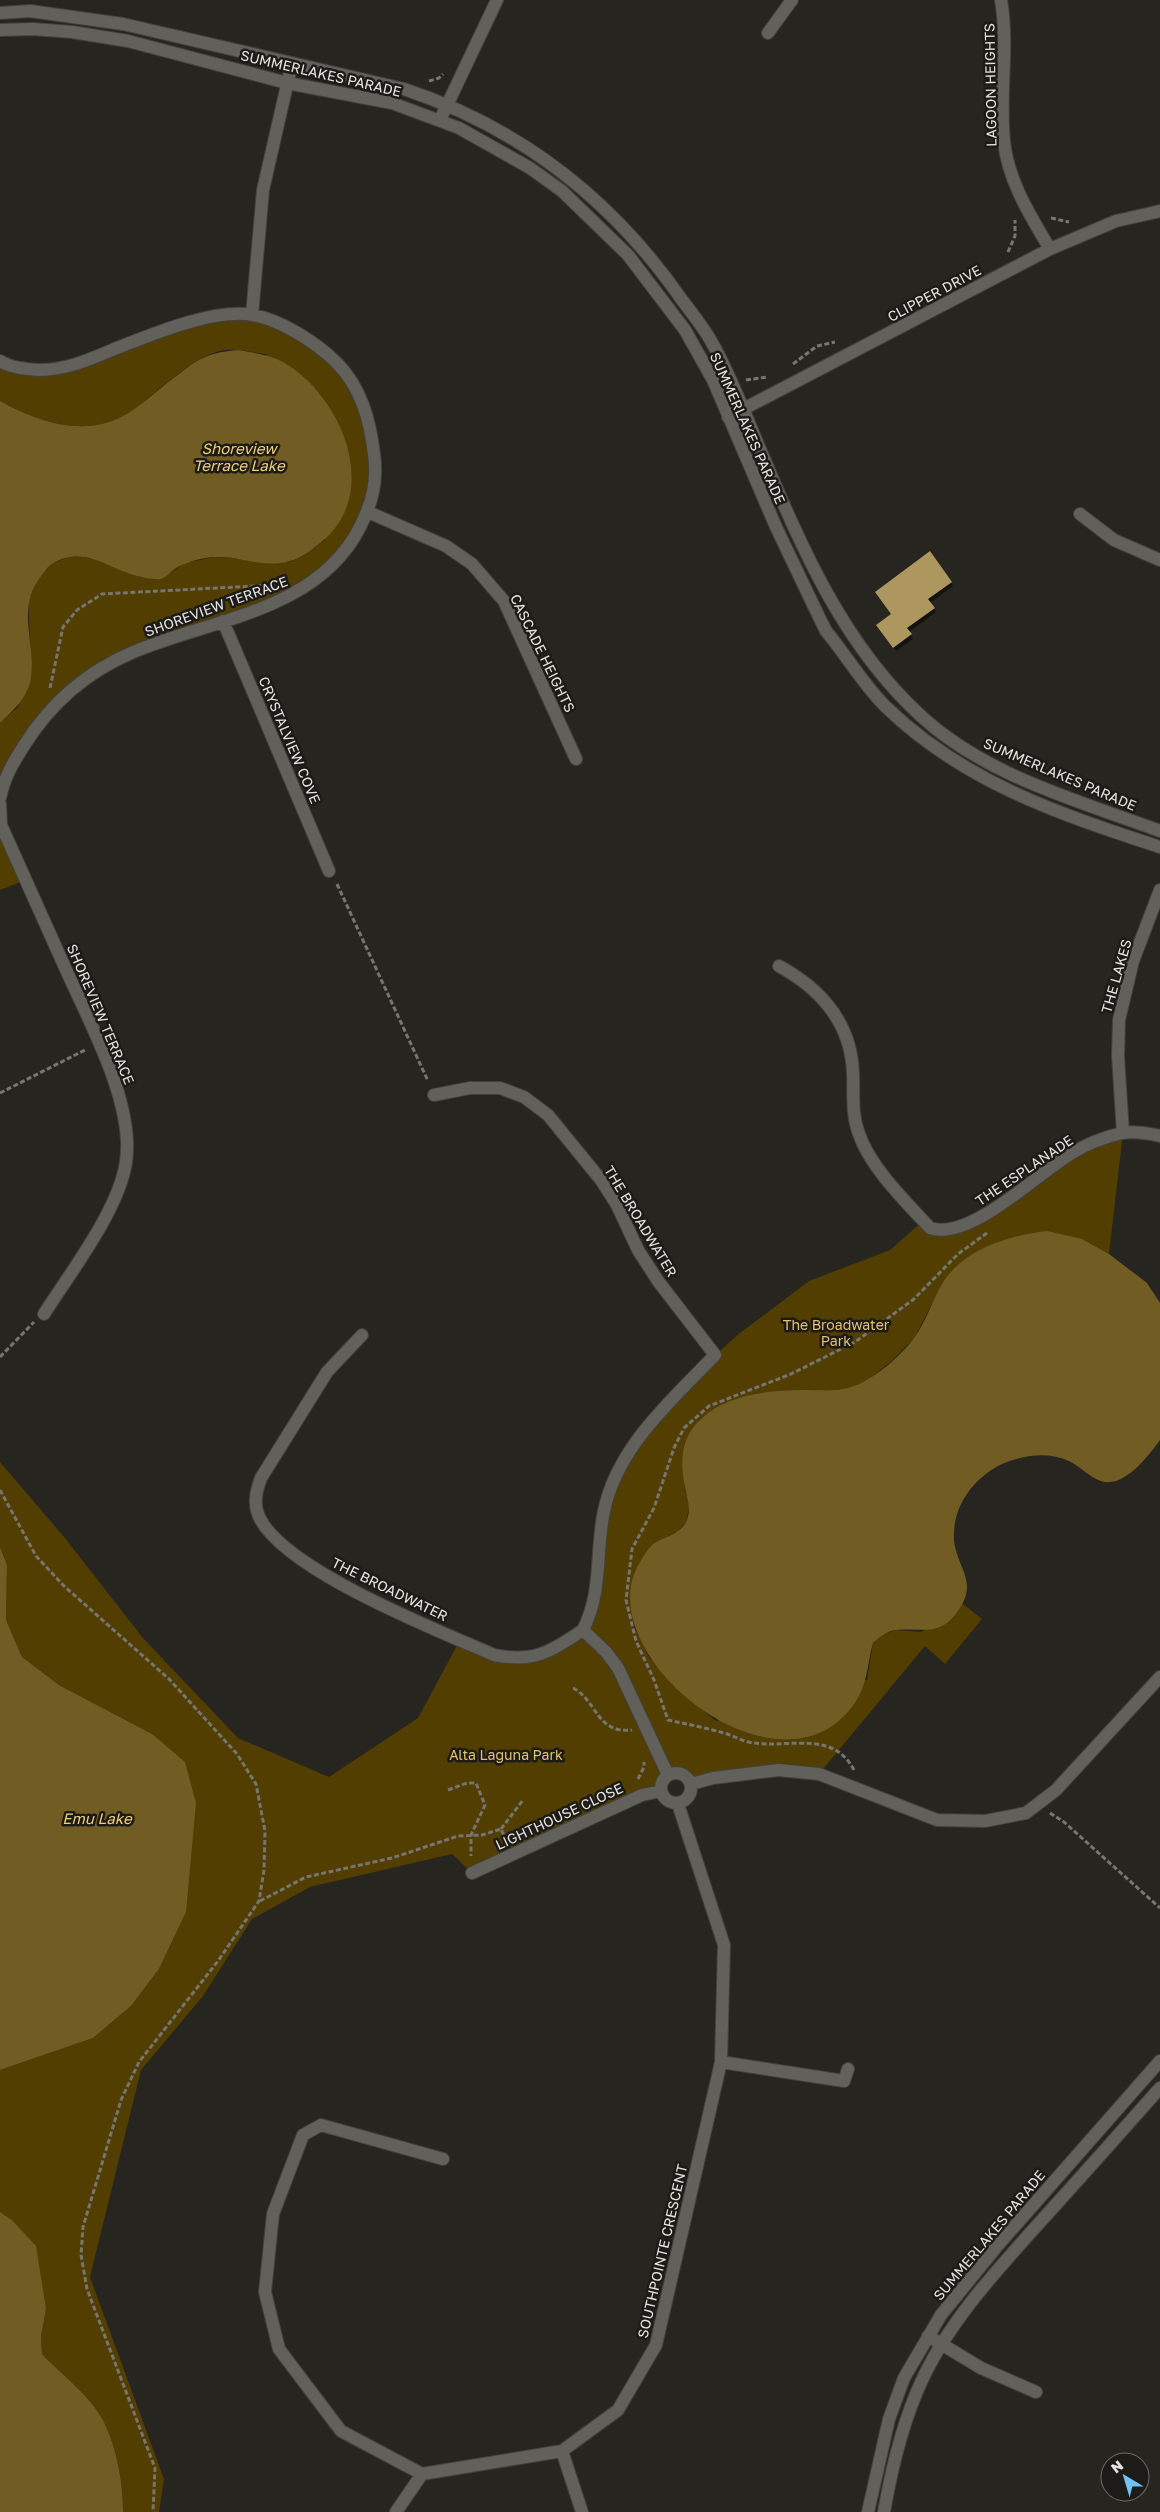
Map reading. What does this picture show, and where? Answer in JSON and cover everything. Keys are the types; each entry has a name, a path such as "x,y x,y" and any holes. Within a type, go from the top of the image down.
{"street":[{"path":"440,120 464,65 497,0"},
{"path":"768,33 792,0"},
{"name":"LAGOON HEIGHTS","path":"1000,0 1004,22 1004,140 1009,167 1025,207 1050,249"},
{"name":"SUMMERLAKES PARADE","path":"0,13 30,11 123,24 404,90 448,104 512,138 555,167 605,208 642,247 711,341 784,506 833,607 858,646 887,681 922,717 962,748 999,768 1160,831"},
{"name":"SUMMERLAKES PARADE","path":"0,30 33,29 103,37 171,51 286,83 392,103 459,128 530,168 562,191 622,249 685,330 713,380 776,527 826,631 884,704 960,766 983,778 1066,816 1160,847"},
{"path":"252,315 263,190 292,63"},
{"name":"CLIPPER DRIVE","path":"728,416 743,410 1050,249 1116,221 1160,211"},
{"name":"SHOREVIEW TERRACE","path":"0,361 29,370 50,370 72,366 190,322 223,316 252,315 290,330 315,344 342,368 356,388 372,430 375,461 374,493 368,512 354,539 337,561 318,578 300,590 268,605 132,653 82,680 61,698 36,727 4,778 0,798"},
{"name":"CASCADE HEIGHTS","path":"368,512 446,546 472,564 504,601 576,759"},
{"path":"1080,514 1114,540 1160,560"},
{"name":"CRYSTALVIEW COVE","path":"223,621 329,871"},
{"name":"SHOREVIEW TERRACE","path":"0,804 2,825 99,1043 122,1100 126,1161 120,1186 102,1221 44,1314"},
{"name":"THE LAKES","path":"1123,1133 1118,1056 1118,1020 1133,961 1160,890"},
{"name":"THE ESPLANADE","path":"779,966 803,979 822,996 839,1020 849,1044 853,1072 852,1108 859,1134 870,1158 930,1228 939,1232 952,1230 982,1217 1072,1153 1098,1140 1123,1133"},
{"name":"THE BROADWATER","path":"362,1335 327,1372 261,1478 256,1494 257,1512 268,1530 290,1550 341,1584 494,1655 516,1660 539,1656 583,1630 592,1612 597,1590 598,1538 604,1508 619,1469 639,1437 716,1355 658,1281 638,1250 617,1205 600,1180 548,1115 524,1097 500,1088 470,1088 434,1095"},
{"path":"1123,1133 1160,1136"},
{"path":"583,1630 606,1652 618,1668 639,1728 668,1775"},
{"path":"691,1784 713,1778 779,1770 819,1774 937,1820 985,1822 1026,1813 1056,1790 1160,1677"},
{"path":"681,1774 688,1778 691,1784 691,1792 686,1800 678,1804 670,1803 661,1791 663,1780 668,1775 681,1774"},
{"name":"LIGHTHOUSE CLOSE","path":"472,1873 642,1794 661,1791"},
{"name":"SOUTHPOINTE CRESCENT","path":"422,2474 562,2451 618,2410 656,2345 721,2062 724,1944 678,1804"},
{"name":"SUMMERLAKES PARADE","path":"868,2512 889,2419 904,2378 928,2336 957,2292 1160,2061"},
{"path":"721,2062 844,2081 848,2069"},
{"name":"SUMMERLAKES PARADE","path":"884,2512 905,2420 923,2377 942,2344 975,2297 1002,2264 1160,2088"},
{"path":"396,2512 422,2474 341,2431 279,2349 265,2292 273,2214 303,2135 321,2125 443,2159"},
{"path":"928,2336 981,2368 1036,2392"},
{"path":"562,2451 582,2512"}],"path":[{"path":"424,83 439,78 445,72"},
{"path":"1001,258 1008,252 1015,236 1013,214 1025,207"},
{"path":"1049,216 1064,223 1073,222"},
{"path":"789,367 817,346 844,342"},
{"path":"741,378 747,380 764,378 772,374"},
{"path":"48,695 54,678 63,627 77,610 102,594 275,585 282,581"},
{"path":"329,871 344,894 434,1095"},
{"path":"0,1093 99,1043"},
{"path":"859,1790 854,1769 844,1756 826,1744 802,1742 753,1744 725,1734 668,1720 654,1680 636,1641 626,1600 632,1548 654,1508 674,1448 684,1428 709,1406 791,1374 856,1342 914,1299 958,1254 988,1232"},
{"path":"0,1357 24,1330 44,1314"},
{"path":"0,1490 36,1556 64,1586 169,1679 237,1754 256,1784 266,1831 264,1870 259,1901 218,1961 139,2062 121,2100 83,2227 81,2255 87,2289 155,2468 152,2512"},
{"path":"573,1688 579,1691 599,1720 623,1731 639,1728 637,1738"},
{"path":"637,1782 644,1767 644,1760"},
{"path":"448,1790 467,1784 476,1784 485,1805 470,1835 472,1873"},
{"path":"259,1901 306,1877 392,1858 458,1836 482,1835 501,1829 523,1800"},
{"path":"1038,1804 1064,1822 1160,1908"},
{"path":"501,1829 513,1854"}],"green space":[{"path":"223,316 275,323 342,368 372,430 368,512 318,578 104,667 36,727 0,798 0,723 18,707 31,659 28,602 36,583 51,564 69,557 83,557 107,562 140,577 162,578 185,563 215,557 289,562 302,557 325,540 266,354 228,350 209,355 195,362 130,412 118,419 103,424 73,426 58,424 42,420 0,401 0,361 50,370"},
{"path":"0,804 26,880 0,890"},
{"name":"Alta Laguna Park","path":"1123,1133 1109,1254 1082,1239 943,1282 915,1337 893,1360 869,1379 846,1391 759,1393 723,1404 701,1418 687,1438 685,1490 690,1504 686,1522 678,1531 651,1546 634,1574 630,1598 634,1627 649,1657 672,1684 716,1721 867,1680 873,1643 884,1634 896,1630 921,1632 957,1613 962,1603 982,1619 945,1664 925,1646 819,1774 779,1770 690,1782 682,1775 674,1774 666,1778 661,1787 472,1873 452,1854 310,1887 252,1919 203,1996 141,2070 90,2277 164,2479 159,2512 123,2512 118,2466 109,2433 92,2403 42,2354 41,2337 46,2309 12,2220 0,2212 0,2070 93,2038 131,2006 159,1969 186,1912 152,1734 59,1685 22,1657 6,1620 7,1565 0,1547 0,1462 65,1538 143,1638 238,1738 329,1777 418,1718 460,1640 516,1660 583,1630 619,1469 715,1355 740,1333 809,1281 890,1250 923,1221 952,1230 1072,1153"}],"water":[{"name":"Shoreview Terrace Lake","path":"238,350 258,353 288,365 308,381 325,401 339,425 348,450 352,476 349,501 338,524 319,544 306,554 294,560 281,563 271,564 225,557 206,558 180,566 161,579 131,574 98,561 76,556 64,558 52,564 34,588 30,600 28,625 32,663 30,684 20,703 0,723 0,401 42,420 72,426 102,424 130,412 185,369 207,356"},
{"path":"1047,1231 1082,1239 1109,1254 1147,1283 1160,1303 1160,1440 1135,1469 1118,1480 1110,1482 1097,1479 1069,1461 1044,1455 1027,1456 1010,1461 982,1477 966,1495 954,1528 956,1550 967,1583 964,1601 958,1611 944,1625 937,1628 930,1630 905,1629 893,1631 873,1643 865,1682 859,1697 854,1704 823,1731 785,1739 745,1732 705,1712 671,1683 645,1648 631,1610 634,1574 642,1558 653,1544 680,1530 688,1517 689,1504 683,1478 682,1459 689,1433 712,1410 749,1395 789,1390 837,1390 853,1387 861,1383 888,1365 910,1344 922,1325 942,1284 962,1261 1002,1240"},
{"name":"Emu Lake","path":"0,1547 7,1565 6,1620 22,1657 59,1685 152,1734 185,1762 196,1803 186,1912 159,1969 131,2006 93,2038 0,2070"},
{"path":"0,2212 12,2220 36,2246 46,2309 41,2337 42,2354 92,2403 104,2422 109,2432 118,2466 123,2512 0,2512"}],"building":[{"path":"930,551 952,582 928,599 935,608 907,628 912,634 893,648 876,625 891,614 875,592"}],"park label":[{"name":"The Broadwater Park","path":"836,1332"}]}
